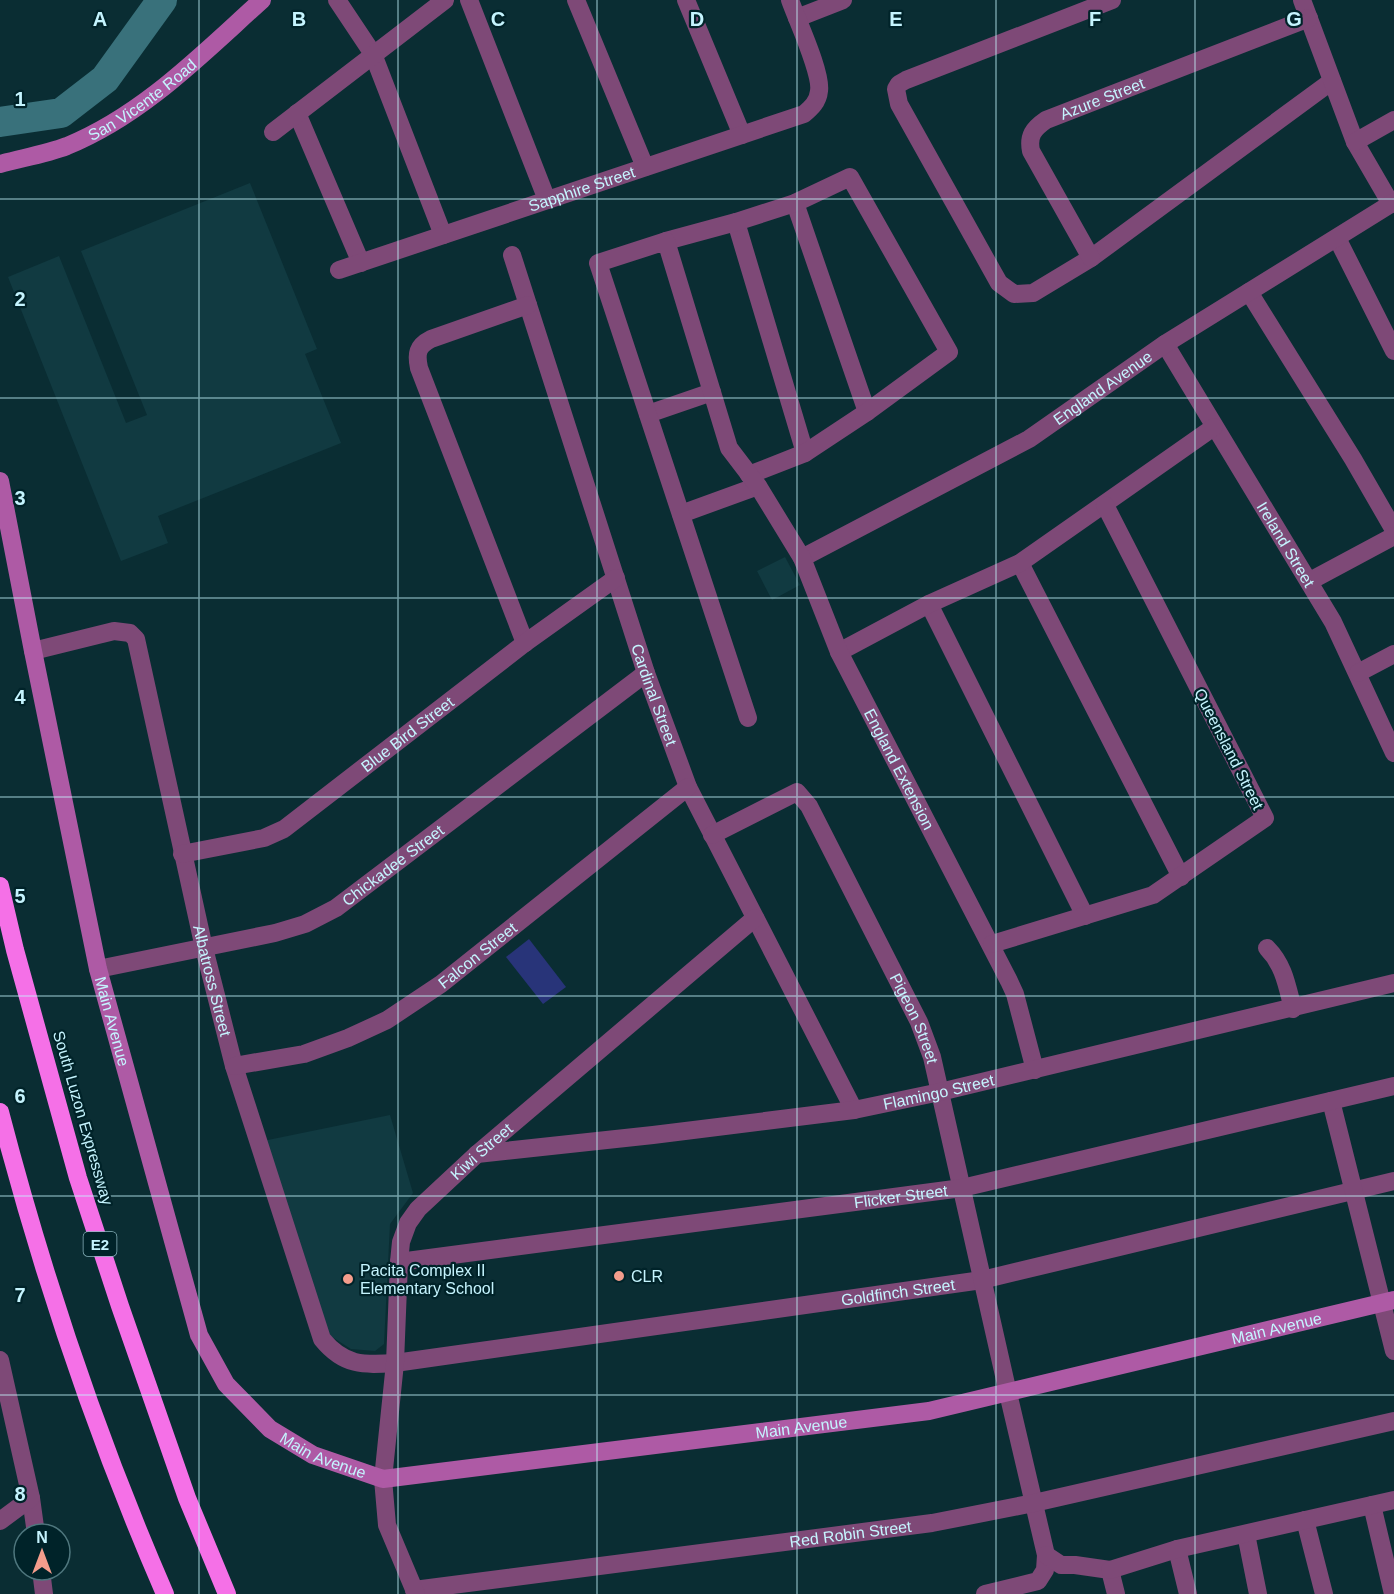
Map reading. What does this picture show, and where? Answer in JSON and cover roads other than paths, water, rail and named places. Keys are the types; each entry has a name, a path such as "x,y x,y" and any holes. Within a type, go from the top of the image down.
{"highway":[{"name":"South Luzon Expressway","path":"0,886 15,951 78,1178 187,1498 227,1594"},
{"path":"0,1112 26,1211 73,1359 132,1518 165,1594"}],"street":[{"name":"San Vicente Road","path":"0,164 66,146 110,125 159,92 262,0"},
{"path":"337,0 373,54 444,235"},
{"path":"273,132 446,0"},
{"path":"469,0 547,200"},
{"path":"576,0 645,167"},
{"path":"686,0 742,135"},
{"path":"790,0 797,18 843,0"},
{"path":"1112,0 906,80 896,89 899,104 999,283 1014,294 1034,292 1091,258 1332,81"},
{"path":"1302,0 1355,142 1393,203"},
{"name":"Sapphire Street","path":"339,270 804,114 818,98 819,79 797,18"},
{"name":"Azure Street","path":"1091,258 1030,151 1031,133 1046,120 1309,18"},
{"path":"297,113 361,263"},
{"path":"1355,142 1394,120"},
{"path":"681,514 753,481 805,453 867,412 949,352 850,177 795,203 598,263 748,718"},
{"path":"795,203 867,412"},
{"name":"England Avenue","path":"802,558 1029,439 1165,344 1393,203"},
{"path":"736,222 805,453"},
{"path":"1337,238 1394,351"},
{"name":"England Extension","path":"666,241 729,448 802,558 839,652 992,944 1015,994 1035,1070"},
{"name":"Cardinal Street","path":"512,255 646,673 688,787 854,1110"},
{"path":"1249,292 1353,459 1394,530"},
{"path":"525,643 416,358 422,344 431,339 528,305"},
{"name":"Ireland Street","path":"1165,344 1334,622 1394,753"},
{"path":"648,414 712,392"},
{"path":"839,652 929,604 1020,563 1214,427"},
{"name":"Main Avenue","path":"0,481 98,969 199,1335 226,1384 270,1429 287,1440 313,1455 383,1479 929,1411 1388,1302"},
{"name":"Queensland Street","path":"992,944 1153,895 1265,818 1105,505"},
{"path":"1310,581 1394,536"},
{"path":"1020,563 1181,877"},
{"name":"Blue Bird Street","path":"182,854 254,840 284,829 525,643 616,578"},
{"path":"929,604 1085,916"},
{"name":"Albatross Street","path":"33,651 114,631 130,633 136,639 182,854 234,1066 322,1339 337,1354 357,1363 395,1363"},
{"path":"1358,673 1394,654"},
{"name":"Chickadee Street","path":"98,969 275,933 305,924 336,908 646,673"},
{"name":"Falcon Street","path":"234,1066 304,1054 348,1038 387,1020 441,984 688,787"},
{"name":"Pigeon Street","path":"712,835 797,792 809,806 922,1030 932,1057 1046,1555"},
{"name":"Kiwi Street","path":"383,1479 395,1363 399,1262 401,1242 408,1223 418,1209 477,1154 755,918"},
{"path":"1267,948 1277,957 1283,968 1293,1009"},
{"name":"Flamingo Street","path":"477,1154 854,1110 1035,1070 1394,983"},
{"name":"Flicker Street","path":"399,1262 962,1188 1394,1086"},
{"path":"1331,1101 1388,1302 1394,1351"},
{"name":"Goldfinch Street","path":"395,1363 982,1280 1394,1181"},
{"path":"0,1360 3,1396 31,1498 34,1522"},
{"name":"Red Robin Street","path":"383,1479 387,1525 415,1592 932,1523 1034,1503 1394,1421"},
{"path":"0,1521 31,1498"},
{"path":"985,1594 1038,1581 1045,1570 1046,1555 1061,1564 1110,1570 1177,1549 1394,1500"},
{"path":"1372,1505 1393,1594"},
{"path":"1305,1520 1324,1594"},
{"path":"1246,1534 1258,1594"},
{"path":"1177,1549 1188,1594"},
{"path":"1110,1570 1116,1594"}],"waterway":[{"path":"0,122 61,113 105,79 162,0"}],"place":[{"name":"CLR","path":"619,1276"},
{"name":"Pacita Complex II Elementary School","path":"348,1279"}]}
